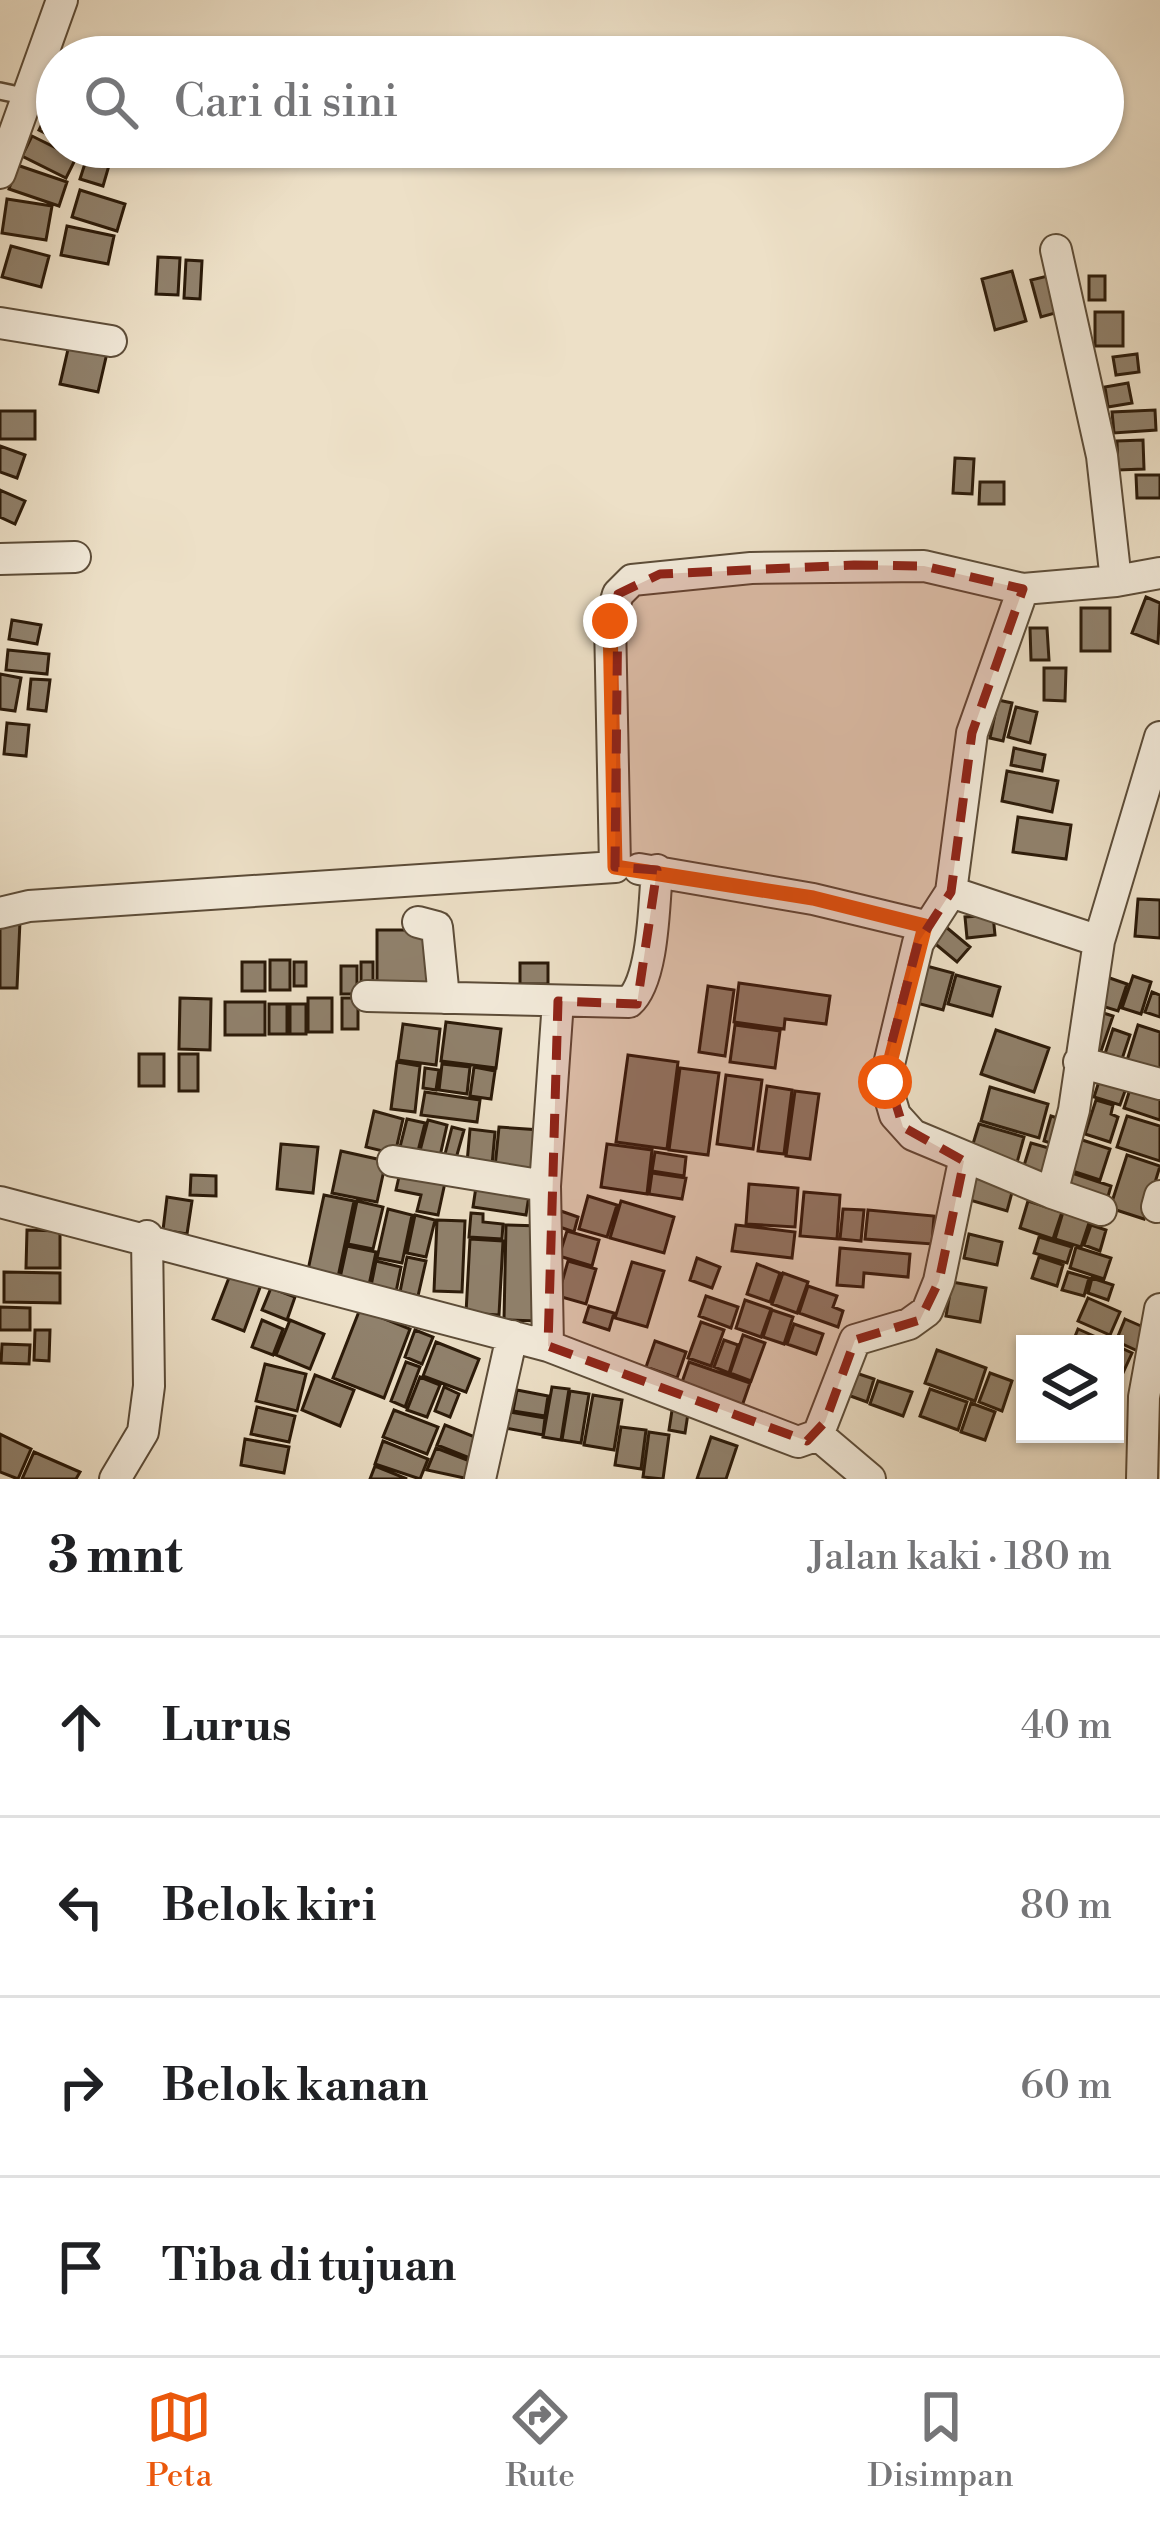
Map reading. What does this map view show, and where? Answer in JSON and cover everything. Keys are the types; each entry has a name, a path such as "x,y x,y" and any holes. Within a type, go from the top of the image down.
{"street":[{"path":"44,36 62,0"},
{"path":"0,173 14,94 36,51"},
{"path":"1057,250 1102,456 1116,581"},
{"path":"0,323 111,341"},
{"path":"0,559 75,557"},
{"path":"615,867 610,621 618,594 632,580 728,569 901,566 970,574 1023,590 1160,573"},
{"path":"1023,590 972,733 951,892 925,926 891,1041 886,1092 903,1127 964,1161 1101,1210"},
{"path":"1052,1193 1074,1110 1099,941 1160,737"},
{"path":"0,913 29,906 615,867 656,870 925,926"},
{"path":"367,996 621,1004 636,997 652,930 656,870"},
{"path":"951,892 1099,941"},
{"path":"418,922 437,927 444,998"},
{"path":"548,1346 545,1186 558,1001"},
{"path":"1079,1063 1160,1084"},
{"path":"393,1161 545,1186"},
{"path":"818,1436 855,1340 920,1320 934,1300 964,1161"},
{"path":"0,1202 147,1236 548,1346 798,1442 818,1436"},
{"path":"115,1479 143,1432 149,1386 147,1236"},
{"path":"1142,1479 1144,1397 1160,1309"},
{"path":"480,1479 512,1336"},
{"path":"818,1436 870,1479"}],"highlighted area":[{"path":"854,565 924,566 1023,589 972,733 951,892 918,943 885,1068 903,1127 964,1161 939,1281 920,1320 855,1340 825,1422 807,1441 548,1346 558,1001 637,1004 657,870 615,867 618,594 660,574"}],"building":[{"path":"32,136 36,138 36,163 22,156"},
{"path":"17,165 67,182 59,206 9,189"},
{"path":"46,168 71,168 66,178"},
{"path":"84,168 108,168 103,186 80,179"},
{"path":"80,190 125,204 117,231 72,217"},
{"path":"7,199 52,206 46,240 2,233"},
{"path":"67,226 114,236 108,264 61,255"},
{"path":"11,246 49,256 41,287 2,277"},
{"path":"158,257 180,258 178,295 156,294"},
{"path":"186,260 202,261 200,299 184,298"},
{"path":"1012,271 1026,321 995,330 982,279"},
{"path":"1056,274 1066,310 1041,317 1031,280"},
{"path":"1089,276 1105,276 1105,300 1089,300"},
{"path":"1095,312 1123,312 1123,346 1095,346"},
{"path":"69,345 107,353 98,392 60,384"},
{"path":"1137,354 1139,372 1116,375 1113,357"},
{"path":"1128,383 1132,403 1108,407 1105,387"},
{"path":"1155,410 1156,430 1114,433 1112,412"},
{"path":"0,411 35,411 35,439 0,439"},
{"path":"1143,440 1144,469 1118,470 1117,441"},
{"path":"0,446 25,455 17,478 0,472"},
{"path":"955,458 974,459 972,494 953,493"},
{"path":"1136,475 1160,475 1160,498 1137,498"},
{"path":"980,482 1004,482 1004,504 979,504"},
{"path":"0,490 25,501 15,524 0,517"},
{"path":"1146,597 1160,603 1158,643 1132,633"},
{"path":"1081,608 1110,608 1110,651 1081,651"},
{"path":"12,620 41,625 37,644 9,639"},
{"path":"1030,628 1047,628 1049,660 1031,660"},
{"path":"8,650 49,654 47,674 6,670"},
{"path":"1044,668 1066,668 1065,701 1044,700"},
{"path":"0,674 21,678 15,711 0,709"},
{"path":"31,679 50,680 46,711 28,709"},
{"path":"998,700 1012,703 1003,741 990,738"},
{"path":"1016,707 1037,712 1030,743 1008,737"},
{"path":"7,723 29,725 26,756 4,754"},
{"path":"1014,748 1045,755 1042,771 1011,765"},
{"path":"1007,771 1058,781 1052,812 1002,801"},
{"path":"1018,817 1071,825 1066,859 1013,852"},
{"path":"1138,899 1160,900 1160,938 1135,936"},
{"path":"993,915 995,935 967,938 965,917"},
{"path":"0,920 20,921 17,988 0,988"},
{"path":"946,927 970,947 957,962 933,942"},
{"path":"377,930 430,930 430,986 377,986"},
{"path":"270,960 290,960 290,990 270,990"},
{"path":"242,962 265,962 265,991 242,991"},
{"path":"294,962 306,962 306,986 294,986"},
{"path":"361,962 373,962 373,992 361,992"},
{"path":"520,963 548,963 548,984 520,984"},
{"path":"919,964 953,973 943,1010 909,1001"},
{"path":"341,966 357,966 357,994 341,994"},
{"path":"956,975 1000,987 992,1016 948,1004"},
{"path":"1101,975 1127,984 1118,1011 1092,1003"},
{"path":"1133,976 1151,982 1141,1014 1122,1008"},
{"path":"739,983 830,996 826,1024 785,1019 784,1029 734,1022"},
{"path":"708,986 734,990 725,1056 699,1052"},
{"path":"1152,992 1160,995 1160,1017 1145,1012"},
{"path":"180,998 211,999 210,1050 179,1049"},
{"path":"308,998 332,998 332,1032 308,1032"},
{"path":"342,998 358,998 358,1029 342,1029"},
{"path":"225,1002 265,1002 265,1035 225,1035"},
{"path":"269,1004 287,1004 287,1034 269,1034"},
{"path":"290,1004 306,1004 306,1034 290,1034"},
{"path":"1097,1011 1113,1016 1097,1063"},
{"path":"446,1022 501,1029 496,1068 441,1061"},
{"path":"403,1024 440,1029 436,1065 398,1060"},
{"path":"735,1025 780,1031 775,1068 730,1062"},
{"path":"1138,1025 1160,1032 1160,1082 1124,1070"},
{"path":"1113,1029 1130,1035 1118,1071 1101,1066"},
{"path":"996,1030 1049,1048 1034,1092 981,1074"},
{"path":"139,1054 164,1054 164,1086 139,1086"},
{"path":"179,1054 198,1054 198,1091 179,1091"},
{"path":"628,1055 678,1062 667,1149 616,1142"},
{"path":"397,1062 420,1066 415,1112 391,1109"},
{"path":"442,1064 470,1067 467,1094 439,1090"},
{"path":"474,1067 495,1071 491,1099 470,1096"},
{"path":"425,1068 439,1070 436,1090 423,1088"},
{"path":"680,1068 719,1073 708,1155 669,1150"},
{"path":"1102,1072 1129,1080 1120,1105 1094,1097"},
{"path":"726,1075 762,1080 753,1149 717,1144"},
{"path":"1133,1080 1160,1089 1160,1120 1124,1108"},
{"path":"767,1086 792,1090 784,1154 758,1151"},
{"path":"990,1087 1048,1104 1039,1138 981,1121"},
{"path":"795,1091 819,1094 810,1159 786,1156"},
{"path":"425,1092 480,1100 477,1122 421,1115"},
{"path":"1096,1100 1113,1105 1111,1114 1118,1117 1110,1142 1085,1134"},
{"path":"374,1111 403,1119 395,1154 366,1147"},
{"path":"1051,1116 1064,1120 1057,1145 1044,1141"},
{"path":"1127,1116 1160,1126 1160,1161 1117,1147"},
{"path":"407,1119 425,1123 416,1159 398,1155"},
{"path":"428,1120 447,1125 440,1156 420,1151"},
{"path":"979,1124 1024,1137 1015,1170 969,1157"},
{"path":"452,1127 464,1130 455,1162 444,1158"},
{"path":"499,1127 540,1130 536,1172 495,1167"},
{"path":"470,1129 495,1132 492,1165 467,1163"},
{"path":"1073,1137 1110,1149 1100,1180 1063,1168"},
{"path":"1031,1143 1056,1150 1048,1179 1022,1172"},
{"path":"281,1144 318,1147 313,1193 277,1189"},
{"path":"607,1144 652,1150 647,1194 601,1187"},
{"path":"341,1151 386,1161 377,1202 332,1193"},
{"path":"655,1152 686,1157 684,1176 652,1171"},
{"path":"1127,1155 1160,1166 1144,1219 1110,1208"},
{"path":"401,1168 446,1178 438,1215 417,1211 421,1195 396,1190"},
{"path":"1063,1170 1111,1186 1105,1207 1056,1191"},
{"path":"652,1173 686,1178 682,1199 649,1194"},
{"path":"970,1173 1014,1185 1007,1211 963,1198"},
{"path":"191,1175 216,1176 216,1196 190,1195"},
{"path":"477,1180 530,1189 526,1215 473,1207"},
{"path":"749,1184 798,1188 795,1227 746,1224"},
{"path":"804,1192 840,1195 837,1239 800,1236"},
{"path":"324,1195 354,1201 338,1277 308,1270"},
{"path":"588,1196 617,1205 607,1237 579,1229"},
{"path":"167,1197 192,1201 187,1234 163,1230"},
{"path":"357,1201 383,1207 373,1249 348,1244"},
{"path":"621,1201 674,1217 664,1253 610,1238"},
{"path":"1028,1201 1062,1212 1053,1239 1020,1228"},
{"path":"388,1209 412,1215 402,1263 377,1258"},
{"path":"843,1209 864,1210 861,1241 840,1239"},
{"path":"558,1210 578,1217 574,1232 554,1225"},
{"path":"868,1210 934,1216 932,1244 865,1239"},
{"path":"1063,1212 1090,1220 1081,1247 1055,1239"},
{"path":"471,1213 483,1214 483,1222 503,1224 502,1239 469,1237"},
{"path":"415,1215 435,1220 426,1257 407,1253"},
{"path":"437,1220 465,1221 462,1292 434,1291"},
{"path":"506,1225 540,1226 538,1321 504,1320"},
{"path":"736,1225 795,1232 792,1258 732,1251"},
{"path":"1091,1225 1106,1230 1100,1251 1084,1245"},
{"path":"27,1230 60,1231 60,1268 26,1268"},
{"path":"567,1231 599,1240 592,1266 559,1256"},
{"path":"969,1234 1002,1242 997,1265 964,1258"},
{"path":"1039,1237 1072,1247 1067,1263 1034,1253"},
{"path":"470,1239 503,1241 499,1315 466,1313"},
{"path":"347,1246 376,1252 369,1285 340,1278"},
{"path":"1076,1247 1111,1258 1104,1279 1070,1268"},
{"path":"840,1248 910,1254 908,1277 864,1273 863,1287 837,1285"},
{"path":"407,1257 426,1261 418,1296 400,1292"},
{"path":"1039,1257 1063,1265 1057,1286 1032,1278"},
{"path":"697,1258 720,1267 712,1288 690,1280"},
{"path":"376,1261 401,1267 396,1292 371,1286"},
{"path":"568,1261 596,1269 586,1304 558,1296"},
{"path":"632,1262 664,1271 647,1327 615,1318"},
{"path":"757,1264 780,1273 770,1302 747,1294"},
{"path":"232,1270 262,1282 244,1331 213,1319"},
{"path":"4,1272 60,1273 60,1303 4,1302"},
{"path":"1068,1272 1089,1278 1084,1296 1062,1290"},
{"path":"783,1273 808,1282 797,1313 772,1304"},
{"path":"1092,1278 1113,1285 1108,1300 1088,1293"},
{"path":"952,1282 986,1288 980,1322 946,1316"},
{"path":"808,1286 837,1296 833,1307 843,1311 838,1327 799,1313"},
{"path":"271,1288 295,1297 287,1320 262,1310"},
{"path":"706,1296 738,1307 731,1328 699,1316"},
{"path":"1088,1298 1120,1312 1110,1335 1078,1321"},
{"path":"745,1300 771,1309 761,1337 736,1328"},
{"path":"589,1306 614,1313 609,1330 584,1322"},
{"path":"0,1307 30,1308 30,1330 0,1330"},
{"path":"360,1309 410,1329 384,1398 333,1378"},
{"path":"772,1310 793,1317 784,1344 763,1337"},
{"path":"1125,1319 1150,1330 1140,1352 1124,1345 1124,1335 1118,1335"},
{"path":"262,1320 283,1329 273,1355 252,1347"},
{"path":"290,1320 324,1334 310,1369 276,1355"},
{"path":"701,1322 724,1330 711,1366 688,1358"},
{"path":"794,1324 823,1334 816,1354 787,1344"},
{"path":"35,1330 50,1330 49,1361 34,1360"},
{"path":"415,1330 433,1337 422,1364 405,1357"},
{"path":"743,1335 765,1343 751,1381 730,1373"},
{"path":"724,1340 738,1345 729,1373 714,1367"},
{"path":"655,1341 686,1352 677,1378 646,1367"},
{"path":"436,1342 479,1359 466,1392 423,1376"},
{"path":"2,1344 30,1345 29,1364 1,1363"},
{"path":"937,1350 986,1368 975,1401 925,1383"},
{"path":"406,1362 420,1367 405,1407 391,1401"},
{"path":"689,1362 750,1383 742,1406 681,1385"},
{"path":"265,1364 306,1374 297,1411 256,1401"},
{"path":"853,1372 874,1379 867,1402 845,1394"},
{"path":"990,1373 1012,1381 1002,1411 979,1402"},
{"path":"315,1375 354,1390 340,1426 302,1410"},
{"path":"420,1377 440,1385 427,1417 407,1410"},
{"path":"878,1381 912,1392 903,1416 870,1404"},
{"path":"444,1387 459,1394 450,1417 435,1411"},
{"path":"552,1387 569,1389 561,1440 543,1437"},
{"path":"930,1389 967,1402 958,1430 920,1416"},
{"path":"517,1390 548,1396 545,1416 513,1411"},
{"path":"570,1391 589,1394 581,1443 562,1440"},
{"path":"593,1395 622,1400 614,1450 584,1445"},
{"path":"971,1403 995,1412 985,1440 961,1432"},
{"path":"673,1404 689,1407 685,1433 669,1430"},
{"path":"257,1407 295,1416 289,1442 251,1434"},
{"path":"394,1410 438,1427 427,1454 383,1437"},
{"path":"503,1411 545,1418 543,1435 500,1427"},
{"path":"445,1425 480,1439 472,1459 437,1445"},
{"path":"621,1427 646,1430 641,1469 615,1465"},
{"path":"649,1432 669,1435 663,1479 643,1477"},
{"path":"0,1434 31,1449 18,1479 0,1472"},
{"path":"711,1437 737,1446 726,1479 697,1479"},
{"path":"245,1439 289,1447 284,1473 241,1465"},
{"path":"383,1441 428,1459 420,1479 375,1464"},
{"path":"436,1448 475,1463 469,1479 427,1470"},
{"path":"34,1452 80,1472 76,1479 22,1479"},
{"path":"375,1466 407,1479 370,1479"}],"route":[{"path":"610,621 615,867 813,898 925,926 907,979 885,1082"}]}
